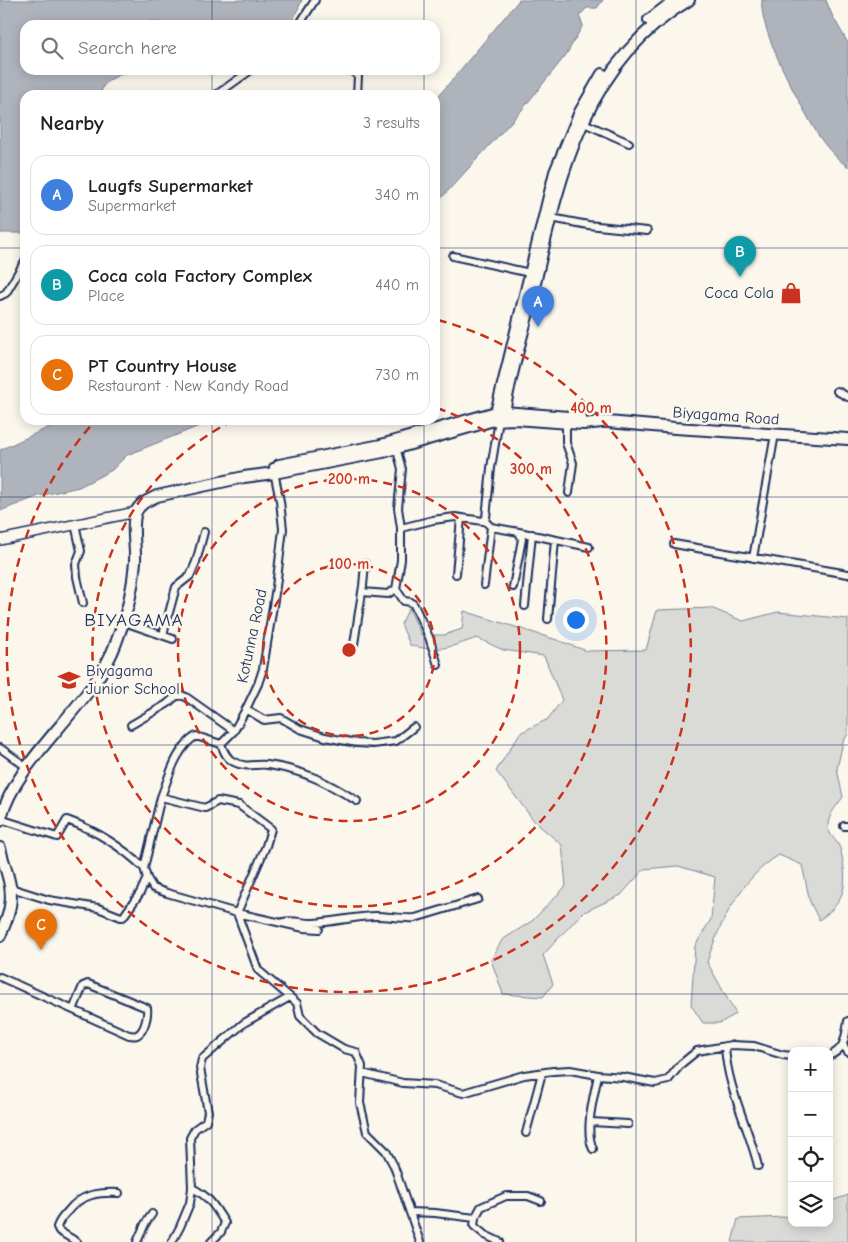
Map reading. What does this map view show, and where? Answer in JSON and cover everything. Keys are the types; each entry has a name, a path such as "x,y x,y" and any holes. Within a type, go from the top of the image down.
{"main road":[{"path":"533,274 563,173 594,86 636,32 674,0"},
{"path":"0,540 136,512 146,501 157,496 396,445 499,417 533,274 551,186 561,156 601,88 631,47 658,21 689,0"},
{"name":"Biyagama Road","path":"499,417 584,418 602,422 848,439"},
{"name":"Biyagama Road","path":"499,417 566,424 602,422"},
{"path":"0,820 10,796 28,768 103,671 112,654 124,622 134,574 136,512"},
{"path":"0,848 11,888 9,914 0,936"}],"street":[{"path":"304,20 314,0"},
{"path":"223,90 244,75"},
{"path":"357,75 357,90"},
{"path":"580,121 629,143"},
{"path":"551,218 588,225 647,231"},
{"path":"453,256 533,274"},
{"path":"0,296 6,293 20,269"},
{"path":"837,391 848,397"},
{"path":"484,520 487,516 490,468 499,417"},
{"path":"566,424 566,443 573,463 569,493"},
{"path":"753,558 775,434"},
{"path":"396,445 402,469 398,508 401,528 401,560 396,589 404,601 414,605 425,628 438,665"},
{"name":"Kotunna Road","path":"221,744 234,731 258,684 263,669 281,554 282,516 274,470"},
{"path":"401,528 455,517 484,520 491,528 532,534 589,547"},
{"path":"456,574 461,518"},
{"path":"75,524 81,551 76,564 77,577 83,603"},
{"path":"484,585 491,528"},
{"path":"163,635 176,587 190,576 204,532"},
{"path":"513,587 522,539 519,532"},
{"path":"525,606 532,534"},
{"path":"548,618 556,540"},
{"path":"674,544 848,574"},
{"path":"354,644 365,564"},
{"path":"362,592 388,594 396,589"},
{"path":"124,622 173,639"},
{"path":"131,725 167,704 175,697 181,696 186,697 234,731"},
{"path":"246,709 264,720 281,718 300,728 325,737 357,743 373,744 396,741 414,727"},
{"path":"144,868 161,797 181,751 196,736 221,744 226,756 234,762 248,767 266,765 308,775 323,780 358,801"},
{"path":"0,748 28,768"},
{"path":"161,797 205,808 218,801 239,805 271,829 266,846 237,913 258,970 297,1003 300,1016 317,1033 344,1049 356,1052 360,1059 362,1073 360,1103 368,1132 386,1151 394,1166 420,1242"},
{"path":"0,820 57,837 67,820 84,826 124,849 144,868 153,888 237,913 304,928 319,929"},
{"path":"11,888 49,900 98,908 124,917 140,893 147,878"},
{"path":"282,923 287,921 304,924 375,916 407,919 478,899"},
{"path":"0,977 73,1010 129,1035 136,1036 139,1034 148,1016 147,1008 88,984 83,986 73,1010"},
{"path":"172,1242 190,1203 192,1188 190,1138 195,1129 206,1121 208,1112 200,1068 202,1059 244,1023 290,998"},
{"path":"833,1054 837,1053 847,1037 848,1021"},
{"path":"843,1045 848,1052"},
{"path":"362,1073 403,1083 435,1085 463,1093 524,1075 570,1070 655,1083 668,1080 681,1064 698,1051 725,1046 754,1046 788,1056"},
{"path":"725,1046 728,1070 736,1100 753,1145 758,1166"},
{"path":"526,1133 542,1073"},
{"path":"593,1149 589,1140 598,1075"},
{"path":"591,1122 628,1124"},
{"path":"192,1188 204,1194 216,1207 225,1223 221,1232 211,1242"},
{"path":"78,1242 59,1231 57,1227 66,1212 78,1200 93,1194 103,1192 119,1193"},
{"path":"500,1242 485,1235 474,1226 474,1218 481,1208 506,1196 528,1196 541,1201"},
{"path":"410,1212 474,1218"},
{"path":"137,1242 152,1214"}],"shaded area":[{"path":"0,0 302,0 293,20 20,20 20,75 120,75 107,82 102,90 20,90 20,233 0,233"},
{"path":"519,0 603,0 597,8 587,8 579,16 583,25 566,55 521,111 440,200 440,94"},
{"path":"762,0 826,0 848,43 848,167 831,152 820,138 782,68 767,30"},
{"path":"53,425 202,425 127,455 112,470 79,487 39,496 0,511 0,450"},
{"path":"409,608 421,635 444,635 462,629 464,611 587,651 646,650 657,610 711,608 743,621 778,612 848,619 848,734 843,742 837,769 843,797 832,813 828,826 830,833 840,848 843,860 845,880 843,889 836,905 819,920 810,902 802,865 779,855 743,888 725,917 707,962 736,1014 720,1023 703,1023 691,1005 695,946 711,919 715,877 678,866 644,869 621,895 582,913 543,955 553,984 543,997 503,994 491,960 502,940 532,921 566,886 562,845 535,822 496,771 520,733 548,719 562,700 544,656 503,650 477,638 436,649 410,645 401,624"},
{"path":"848,1195 848,1242 732,1242 738,1219 788,1216 788,1227 833,1227 833,1201"}],"place":[{"name":"Coca cola Factory Complex","path":"740,277"},
{"name":"Coca Cola","path":"791,293"},
{"name":"Laugfs Supermarket","path":"538,327"},
{"name":"Biyagama Junior School","path":"69,680"},
{"name":"PT Country House","path":"41,950"}],"district":[{"name":"BIYAGAMA","path":"134,620"}]}
